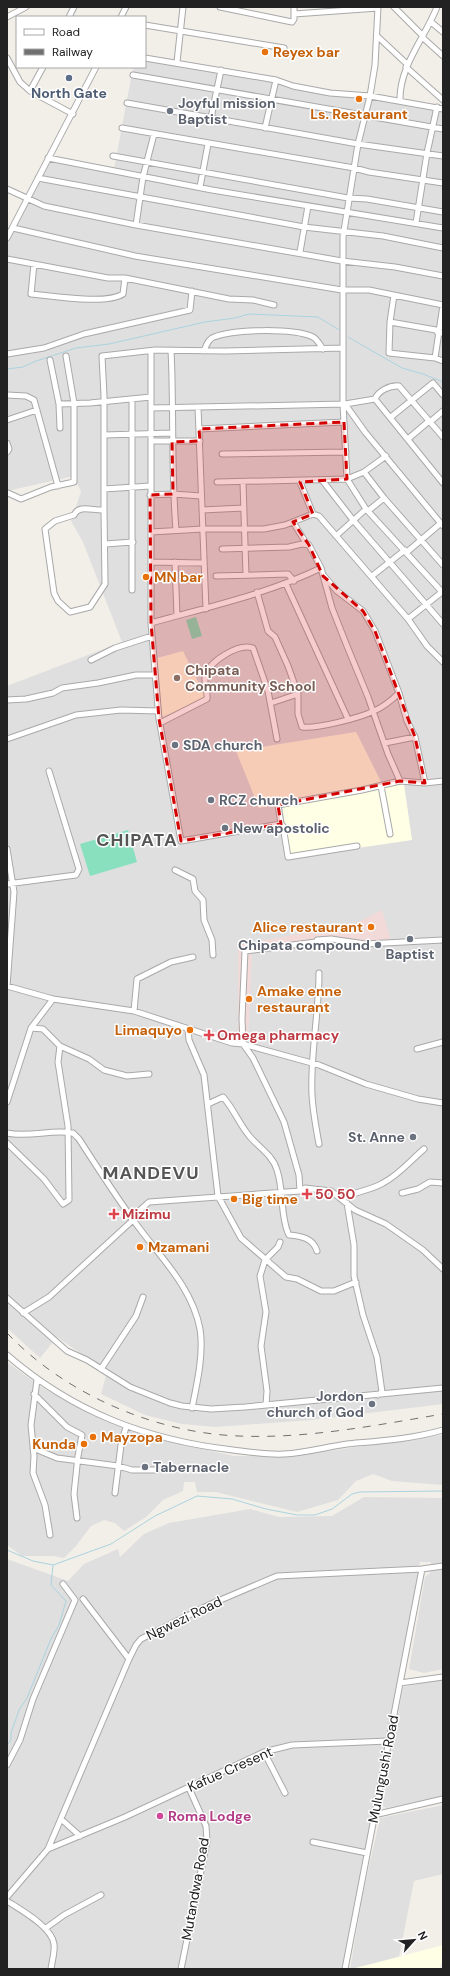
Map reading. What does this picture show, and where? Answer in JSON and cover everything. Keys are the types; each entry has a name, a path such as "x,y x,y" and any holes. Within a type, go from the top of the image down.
{"street":[{"path":"7,16 26,7"},
{"path":"70,16 74,7"},
{"path":"122,16 126,7"},
{"path":"177,62 183,7"},
{"path":"220,7 292,22 294,7"},
{"path":"394,7 422,37 443,56"},
{"path":"400,101 400,93 407,65 431,22 436,7"},
{"path":"294,14 378,8 377,36 370,96 364,115 358,144 345,212 343,231 342,290 344,422 347,479 367,510 442,592 408,619"},
{"path":"431,22 443,32"},
{"path":"146,25 284,48"},
{"path":"377,36 443,100"},
{"path":"7,58 20,82 30,91 73,114"},
{"path":"146,58 177,62 276,80 293,86 330,93 370,96 443,109"},
{"path":"30,91 42,68"},
{"path":"7,238 48,158 73,114 96,68"},
{"path":"211,118 221,70"},
{"path":"133,75 216,91 443,129"},
{"path":"266,128 270,100 276,80"},
{"path":"127,103 358,144 443,156"},
{"path":"416,223 424,180 427,153 437,107"},
{"path":"122,128 354,168 369,172 443,183"},
{"path":"136,225 143,177 154,134"},
{"path":"200,187 208,144"},
{"path":"113,156 348,198 367,199 443,212"},
{"path":"48,158 143,177 443,228"},
{"path":"38,178 304,227 383,236 443,248"},
{"path":"7,189 44,206 136,225 300,252 342,261 395,267 443,276"},
{"path":"300,252 308,206"},
{"path":"13,228 135,256 342,290 369,290 443,305 440,333 435,358"},
{"path":"7,259 108,278 126,278 229,299 253,300 274,306"},
{"path":"34,264 31,294 101,300 116,298 123,294 126,278"},
{"path":"7,354 44,348 84,334 190,310 192,291"},
{"path":"394,295 390,322 389,353 435,358 443,361"},
{"path":"390,322 436,330 440,333"},
{"path":"204,351 209,340 214,337 252,330 299,333 315,338 323,349"},
{"path":"104,510 94,511 89,508 81,508 75,512 74,515 55,521 45,529 54,593 58,601 70,612 90,607 105,584 106,544 104,510 104,402 102,356 171,350 204,351 343,348"},
{"path":"171,350 174,407 172,433 173,494 176,530"},
{"path":"151,351 151,623 158,711 181,841 281,824"},
{"path":"8,493 20,499 74,482 74,403 66,356"},
{"path":"50,360 59,404 60,428"},
{"path":"391,418 433,383 443,395"},
{"path":"375,399 379,392 397,385 412,400 443,437"},
{"path":"7,395 31,397 37,410 58,486"},
{"path":"59,404 104,402 151,397"},
{"path":"132,399 132,590"},
{"path":"151,408 344,404 375,399"},
{"path":"375,399 443,483"},
{"path":"344,404 442,524 372,576"},
{"path":"198,407 206,609"},
{"path":"7,420 37,410"},
{"path":"408,439 443,411"},
{"path":"199,429 344,422"},
{"path":"104,435 172,433"},
{"path":"151,441 200,441"},
{"path":"7,443 9,448 7,452"},
{"path":"222,454 346,452"},
{"path":"218,482 300,482 347,479 364,472 386,456"},
{"path":"364,472 384,498 443,566"},
{"path":"322,480 353,520 443,624"},
{"path":"300,482 313,514"},
{"path":"243,483 246,575"},
{"path":"104,489 150,486"},
{"path":"150,495 173,494 201,496"},
{"path":"336,536 353,520 384,498"},
{"path":"202,510 244,508"},
{"path":"151,532 203,529 264,529 293,522 313,514 319,516 408,619 426,646 443,662"},
{"path":"293,522 306,543 309,545 321,568 332,608 400,781"},
{"path":"106,544 133,542"},
{"path":"222,549 289,547 306,543"},
{"path":"151,562 203,563"},
{"path":"175,562 177,616"},
{"path":"151,623 206,609 286,584 321,568"},
{"path":"216,576 288,574 294,581"},
{"path":"323,576 337,591 360,608 368,618 375,631 399,693 407,721 415,737 425,783"},
{"path":"286,584 348,719"},
{"path":"257,592 268,631 275,637 298,694 298,714 303,727 335,723 373,712 389,702 399,693"},
{"path":"91,660 115,648 152,636"},
{"path":"160,723 207,699 206,674 223,656 239,649 253,648 271,704 277,739"},
{"path":"7,700 26,699 53,693 62,688 98,683 136,674 155,676"},
{"path":"271,704 298,694"},
{"path":"7,739 76,715 121,710 158,711"},
{"path":"385,743 415,737"},
{"path":"7,884 76,875 80,869 49,771"},
{"path":"357,846 288,857 278,804 381,786 400,781 425,783 443,781"},
{"path":"381,786 390,834"},
{"path":"7,849 13,883 12,938 7,986 53,1000 134,1011 232,1043 243,1044 312,1063 366,1084 418,1099 443,1103"},
{"path":"175,870 193,880 195,891 203,900 204,920 212,940 213,955"},
{"path":"300,1190 299,1175 284,1122 253,1058 243,1044 242,1019 245,951 331,939 365,944 443,940"},
{"path":"134,1011 137,979 171,962 193,957"},
{"path":"319,973 319,1005 312,1063 314,1120 319,1144"},
{"path":"7,1102 31,1028 53,1000"},
{"path":"31,1028 43,1029 60,1046 89,1059 104,1070 127,1076 149,1074"},
{"path":"188,1029 189,1040 204,1075 218,1196 241,1238 286,1277 297,1279 321,1291 334,1291 356,1282"},
{"path":"417,1049 443,1042"},
{"path":"7,1143 44,1180 63,1204 69,1200 68,1132 58,1062 60,1046"},
{"path":"208,1104 223,1097 225,1098 250,1137 275,1163 282,1192 284,1218 289,1235 309,1239 314,1244 317,1251"},
{"path":"7,1133 29,1136 40,1133 73,1133 80,1139 132,1219 175,1275 194,1306 200,1331 198,1377 192,1408"},
{"path":"342,1199 352,1193 381,1185 394,1177 424,1150"},
{"path":"402,1193 418,1189 430,1182 443,1183"},
{"path":"23,1313 49,1297 150,1202 282,1192 305,1188 331,1190 355,1210 386,1224 423,1250 443,1268"},
{"path":"346,1203 354,1245 354,1272 356,1282 379,1367 382,1392 378,1395"},
{"path":"266,1404 267,1390 261,1346 266,1312 260,1279 265,1260 278,1247 280,1242"},
{"path":"101,1369 136,1316 143,1297"},
{"path":"7,1298 67,1351 101,1369 130,1387 152,1397 192,1408 226,1408 443,1388"},
{"path":"7,1355 37,1380 89,1411 126,1427 198,1444 283,1454 345,1445 396,1440 443,1430"},
{"path":"37,1380 31,1425 34,1480 45,1505 50,1535"},
{"path":"34,1394 67,1427 82,1435 77,1460 74,1494 77,1518"},
{"path":"115,1493 121,1445 126,1427"},
{"path":"33,1448 57,1458 118,1466 132,1470 157,1470"},
{"name":"Ngwezi Road","path":"7,1897 48,1849 129,1659 141,1639 211,1604 277,1576 422,1569 443,1566"},
{"name":"Mulungushi Road","path":"345,1969 422,1569"},
{"path":"7,1765 20,1740 33,1699 75,1600 62,1584"},
{"path":"83,1599 129,1659"},
{"path":"400,1683 443,1677"},
{"name":"Kafue Cresent","path":"48,1849 189,1788 264,1752 292,1745 388,1741"},
{"path":"264,1752 285,1793"},
{"name":"Mutandwa Road","path":"181,1969 207,1841 206,1826 189,1788"},
{"path":"374,1815 443,1799"},
{"path":"61,1819 80,1836"},
{"path":"313,1842 367,1853"},
{"path":"46,1928 64,1915 101,1894"},
{"path":"7,1900 46,1928 53,1938 55,1946 51,1969"}],"highlighted area":[{"path":"344,422 347,479 300,482 313,514 293,522 309,545 323,576 363,611 375,631 415,737 425,783 400,781 278,805 281,824 181,841 159,719 151,623 150,495 173,494 172,442 200,441 199,429"}],"shaded area":[{"path":"146,58 443,109 443,1404 311,1420 215,1427 182,1424 145,1415 101,1394 107,1372 57,1337 40,1358 7,1328 7,686 122,642 83,542 71,521 81,492 74,476 7,491 7,237 47,157 114,169 134,68 146,68","holes":["356,732 382,784 236,751"]},
{"name":"Chipata Community School","path":"183,651 206,698 162,717 157,658"},
{"path":"356,732 382,784 259,808 236,751"},
{"path":"404,784 412,840 290,858 282,805"},
{"path":"382,910 391,940 252,953 248,1039 245,1045 219,1043 225,1038 238,1039 238,945 354,924"},
{"path":"7,1362 41,1387 91,1415 112,1424 148,1437 234,1456 293,1456 443,1435 443,1485 392,1481 373,1474 356,1481 338,1500 297,1512 216,1492 197,1492 195,1482 184,1482 183,1491 163,1500 146,1517 124,1531 115,1523 104,1520 91,1526 76,1546 64,1558 54,1556 22,1556 7,1545"},
{"path":"364,1497 443,1498 443,1669 424,1673 409,1669 425,1577 430,1573 431,1562 420,1562 343,1969 7,1969 7,1559 68,1581 84,1564 118,1549 120,1557 144,1534 169,1523 250,1509 279,1517 332,1516"},
{"path":"443,1679 443,1796 386,1808 381,1805 403,1687"},
{"path":"443,1805 443,1874 414,1881 399,1957 350,1969 363,1893 380,1818"},
{"path":"443,1945 443,1960 439,1969 353,1969"}],"green space":[{"path":"196,617 202,636 192,639 186,620"},
{"path":"128,830 137,862 90,876 80,844"}],"waterway":[{"path":"7,369 23,367 36,361 76,348 109,344 205,322 235,318 249,314 318,317 341,331"},
{"path":"348,337 402,368 443,382"},
{"path":"7,1550 33,1561 53,1565 111,1544 155,1516 197,1496 232,1499 266,1509 297,1515 315,1515 332,1509 352,1494 360,1492 443,1491"},
{"path":"7,1745 11,1740 11,1733 19,1710 27,1698 51,1639 59,1625 66,1601 51,1585 53,1565"}],"railway":[{"path":"7,1333 30,1355 84,1392 113,1406 144,1418 175,1427 207,1433 239,1436 316,1433 443,1414"}],"place":[{"name":"Reyex bar","path":"265,52"},
{"name":"North Gate","path":"69,78"},
{"name":"Ls. Restaurant","path":"359,99"},
{"name":"Joyful mission Baptist","path":"170,111"},
{"name":"MN bar","path":"146,577"},
{"name":"Chipata Community School","path":"177,678"},
{"name":"SDA church","path":"175,745"},
{"name":"RCZ church","path":"211,800"},
{"name":"New apostolic","path":"225,828"},
{"name":"Alice restaurant","path":"371,927"},
{"name":"Baptist","path":"410,939"},
{"name":"Chipata compound","path":"378,945"},
{"name":"Amake enne restaurant","path":"249,999"},
{"name":"Limaquyo","path":"190,1030"},
{"name":"Omega pharmacy","path":"209,1035"},
{"name":"St. Anne","path":"413,1137"},
{"name":"50 50","path":"307,1194"},
{"name":"Big time","path":"234,1199"},
{"name":"Mizimu","path":"114,1214"},
{"name":"Mzamani","path":"140,1247"},
{"name":"Jordon church of God","path":"372,1404"},
{"name":"Mayzopa","path":"93,1437"},
{"name":"Kunda","path":"84,1444"},
{"name":"Tabernacle","path":"145,1467"},
{"name":"Roma Lodge","path":"160,1816"}],"district":[{"name":"CHIPATA","path":"137,840"},
{"name":"MANDEVU","path":"151,1173"}]}
